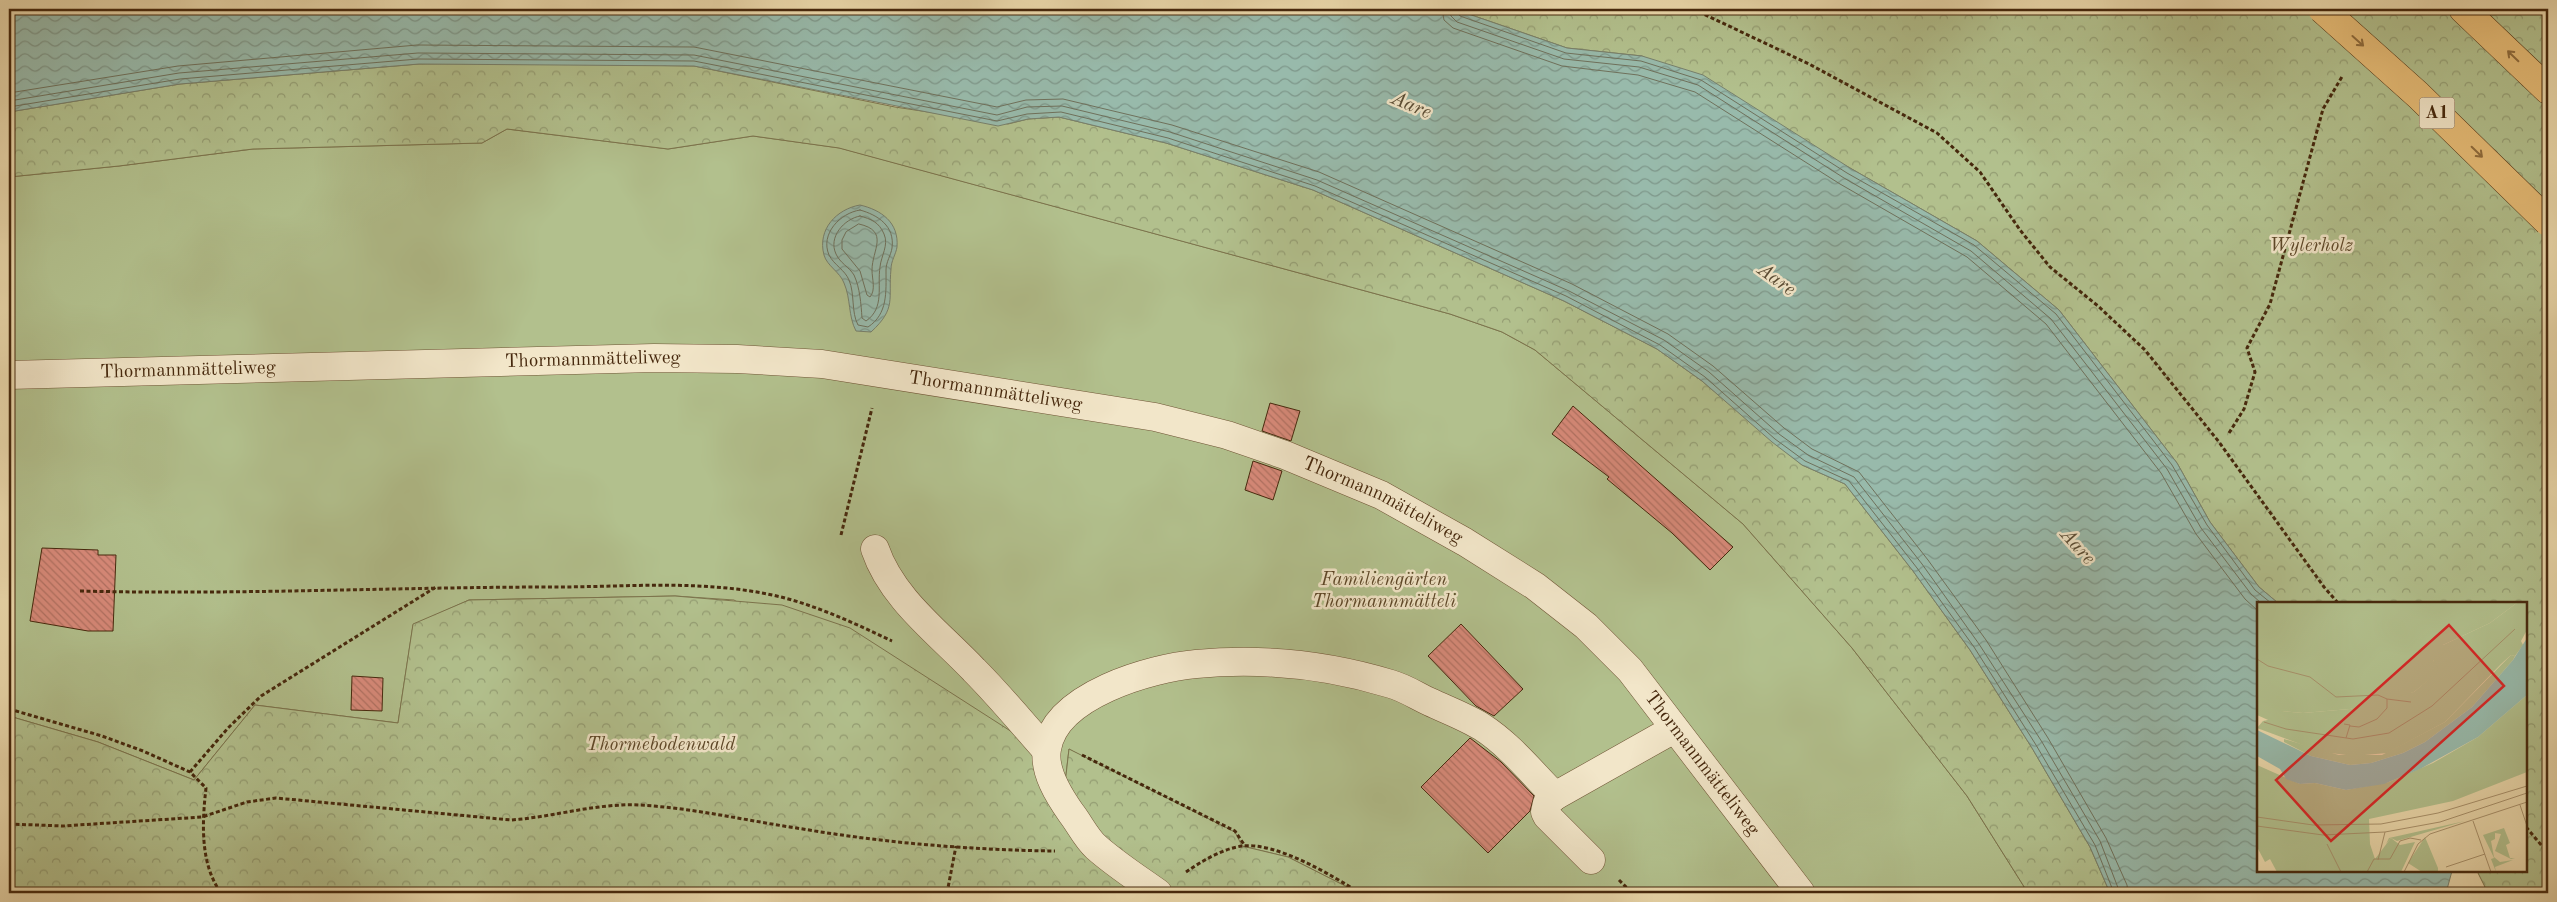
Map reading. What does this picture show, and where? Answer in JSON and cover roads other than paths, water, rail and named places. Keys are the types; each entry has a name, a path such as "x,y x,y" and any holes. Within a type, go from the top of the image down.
{"highway":[{"name":"A1","path":"2322,9 2418,95 2548,222"},
{"path":"2463,9 2548,90"}],"street":[{"name":"Thormannmätteliweg","path":"9,375 654,358 737,359 822,364 881,373 1173,421 1227,435 1285,455 1381,495 1465,542 1535,586 1578,620 1630,670 1801,893"},
{"path":"875,550 886,573 910,606 1048,744"},
{"path":"1158,893 1095,846 1063,802 1049,769 1048,744 1066,715 1077,705 1120,682 1196,664 1284,663 1333,670 1393,684 1481,726 1498,739 1555,796"},
{"path":"1591,860 1545,812 1547,803 1555,796 1674,729"}],"water":[{"name":"Aare","path":"9,9 1454,9 1567,48 1642,56 1703,75 1850,168 1977,241 2059,310 2177,463 2210,522 2259,587 2277,602 2257,602 2257,872 2452,872 2446,893 2110,893 2090,847 2032,748 1970,650 1913,571 1845,484 1802,465 1772,442 1702,381 1657,349 1564,301 1313,190 1166,143 1059,117 1028,119 998,126 694,66 419,64 180,84 9,112"},
{"path":"860,205 875,210 887,218 892,224 897,238 897,247 891,266 890,303 885,316 871,332 856,331 844,283 826,259 823,246 823,237 831,222 844,211"}],"park label":[{"name":"Wylerholz","path":"2311,246"},
{"name":"Familiengärten Thormannmätteli","path":"1384,591"},
{"name":"Thormebodenwald","path":"661,745"}]}
